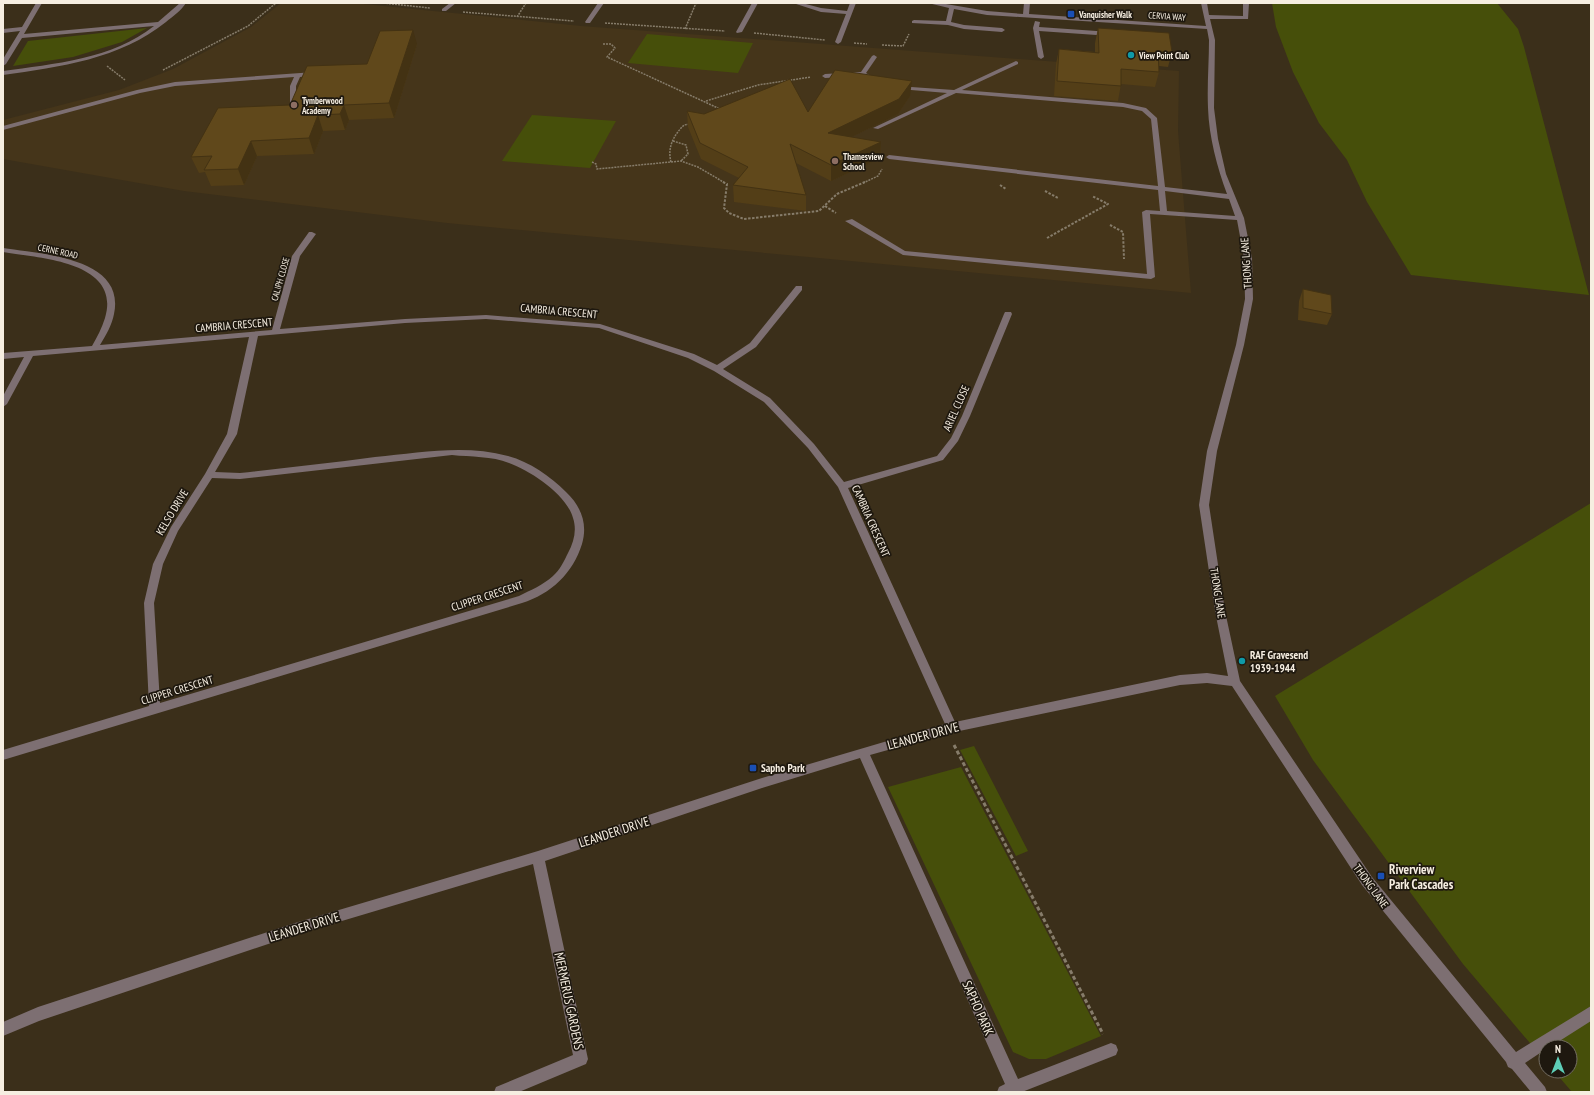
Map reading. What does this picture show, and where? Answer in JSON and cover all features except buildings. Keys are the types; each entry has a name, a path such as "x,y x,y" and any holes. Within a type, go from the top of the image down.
{"street":[{"path":"3,64 39,3"},
{"path":"3,72 56,66 136,40 162,24 183,3"},
{"path":"444,10 453,3"},
{"path":"588,22 601,3"},
{"path":"739,32 755,3"},
{"path":"796,3 821,10 849,13"},
{"path":"838,42 853,3"},
{"name":"CERVIA WAY","path":"931,3 987,13 1210,28"},
{"path":"1026,16 1027,3"},
{"name":"THONG LANE","path":"1204,3 1210,28 1212,65 1211,108 1215,139 1223,174 1240,218 1248,258 1248,299 1240,345 1212,451 1204,505 1220,611 1235,682 1366,881 1513,1062 1540,1092"},
{"path":"1208,17 1246,18 1246,3"},
{"path":"948,23 952,7"},
{"path":"1038,16 1037,29 1041,58"},
{"path":"914,22 948,23 964,27 1002,30"},
{"path":"19,36 162,24"},
{"path":"3,31 23,29"},
{"path":"1037,29 1120,34"},
{"path":"863,74 874,57"},
{"path":"876,128 1016,63"},
{"path":"3,128 139,91 175,84 324,74"},
{"path":"825,76 863,74 888,86 1123,105 1144,109 1154,118 1163,188 1164,213"},
{"path":"287,112 293,110 293,86 297,77"},
{"path":"889,157 1232,197"},
{"path":"849,221 903,254 1151,277 1146,212 1240,218"},
{"name":"CALIPH CLOSE","path":"275,333 296,256 312,234"},
{"name":"CERNE ROAD","path":"3,250 73,263 94,271 106,285 112,300 108,321 94,349"},
{"path":"717,369 753,345 799,288"},
{"name":"ARIEL CLOSE","path":"842,486 940,458 955,439 966,416 1008,314"},
{"name":"CAMBRIA CRESCENT","path":"3,356 405,321 486,317 600,326 691,356 717,369 767,400 811,446 842,486 949,728"},
{"name":"KELSO DRIVE","path":"155,710 149,603 158,564 174,530 209,475 232,434 254,335"},
{"path":"3,404 28,355"},
{"name":"CLIPPER CRESCENT","path":"3,755 522,599 557,578 576,548 580,536 576,512 555,489 530,469 511,461 487,455 452,452 240,476 209,475"},
{"name":"LEANDER DRIVE","path":"3,1029 38,1014 295,930 538,857 762,783 863,752 949,728 1180,680 1207,678 1235,682"},
{"name":"SAPHO PARK","path":"863,752 1009,1090 1111,1050"},
{"name":"MERMERUS GARDENS","path":"501,1092 582,1059 538,857"},
{"path":"1513,1062 1591,1013"}],"path":[{"path":"162,71 248,26 276,3"},
{"path":"383,3 517,17 739,32"},
{"path":"517,17 526,3"},
{"path":"686,29 696,3"},
{"path":"603,44 611,44 615,48 614,51 607,57 722,108 718,113"},
{"path":"93,55 129,83"},
{"path":"706,101 748,87 783,80 825,76"},
{"path":"783,80 786,85"},
{"path":"671,162 669,152 676,132 684,125 694,124"},
{"path":"673,142 686,145 688,154 681,161"},
{"path":"592,162 596,164 597,169 681,161 698,167 727,184 723,205 729,213 744,219 754,219 819,211 837,194 878,176 889,157"},
{"path":"1047,238 1108,204 1088,194"},
{"path":"1110,225 1123,232 1124,264"},
{"path":"949,728 1111,1050"}],"shaded area":[{"name":"Thamesview School","path":"281,3 354,3 581,26 1179,71 1178,131 1191,293 447,223 184,191 3,159 3,120 119,90 173,69 251,27"}],"green space":[{"path":"1272,3 1497,3 1518,29 1524,47 1589,295 1411,275 1367,202 1347,160 1319,123 1293,72 1276,27"},
{"path":"147,28 122,42 73,57 13,66 28,41"},
{"path":"647,34 753,43 738,73 628,63"},
{"path":"532,115 616,121 590,168 502,161"},
{"path":"1591,503 1591,1092 1572,1092 1561,1079 1578,1079 1578,1039 1538,1039 1538,1053 1463,964 1313,760 1275,696"},
{"path":"974,746 1028,851 1016,856 960,750"},
{"path":"961,767 1101,1036 1046,1059 1029,1059 1013,1052 888,787"}],"place":[{"name":"Vanquisher Walk","path":"1071,14"},
{"name":"View Point Club","path":"1131,55"},
{"name":"Tymberwood Academy","path":"294,105"},
{"name":"Thamesview School","path":"835,161"},
{"name":"RAF Gravesend 1939-1944","path":"1242,661"},
{"name":"Sapho Park","path":"753,768"},
{"name":"Riverview Park Cascades","path":"1381,876"}]}
